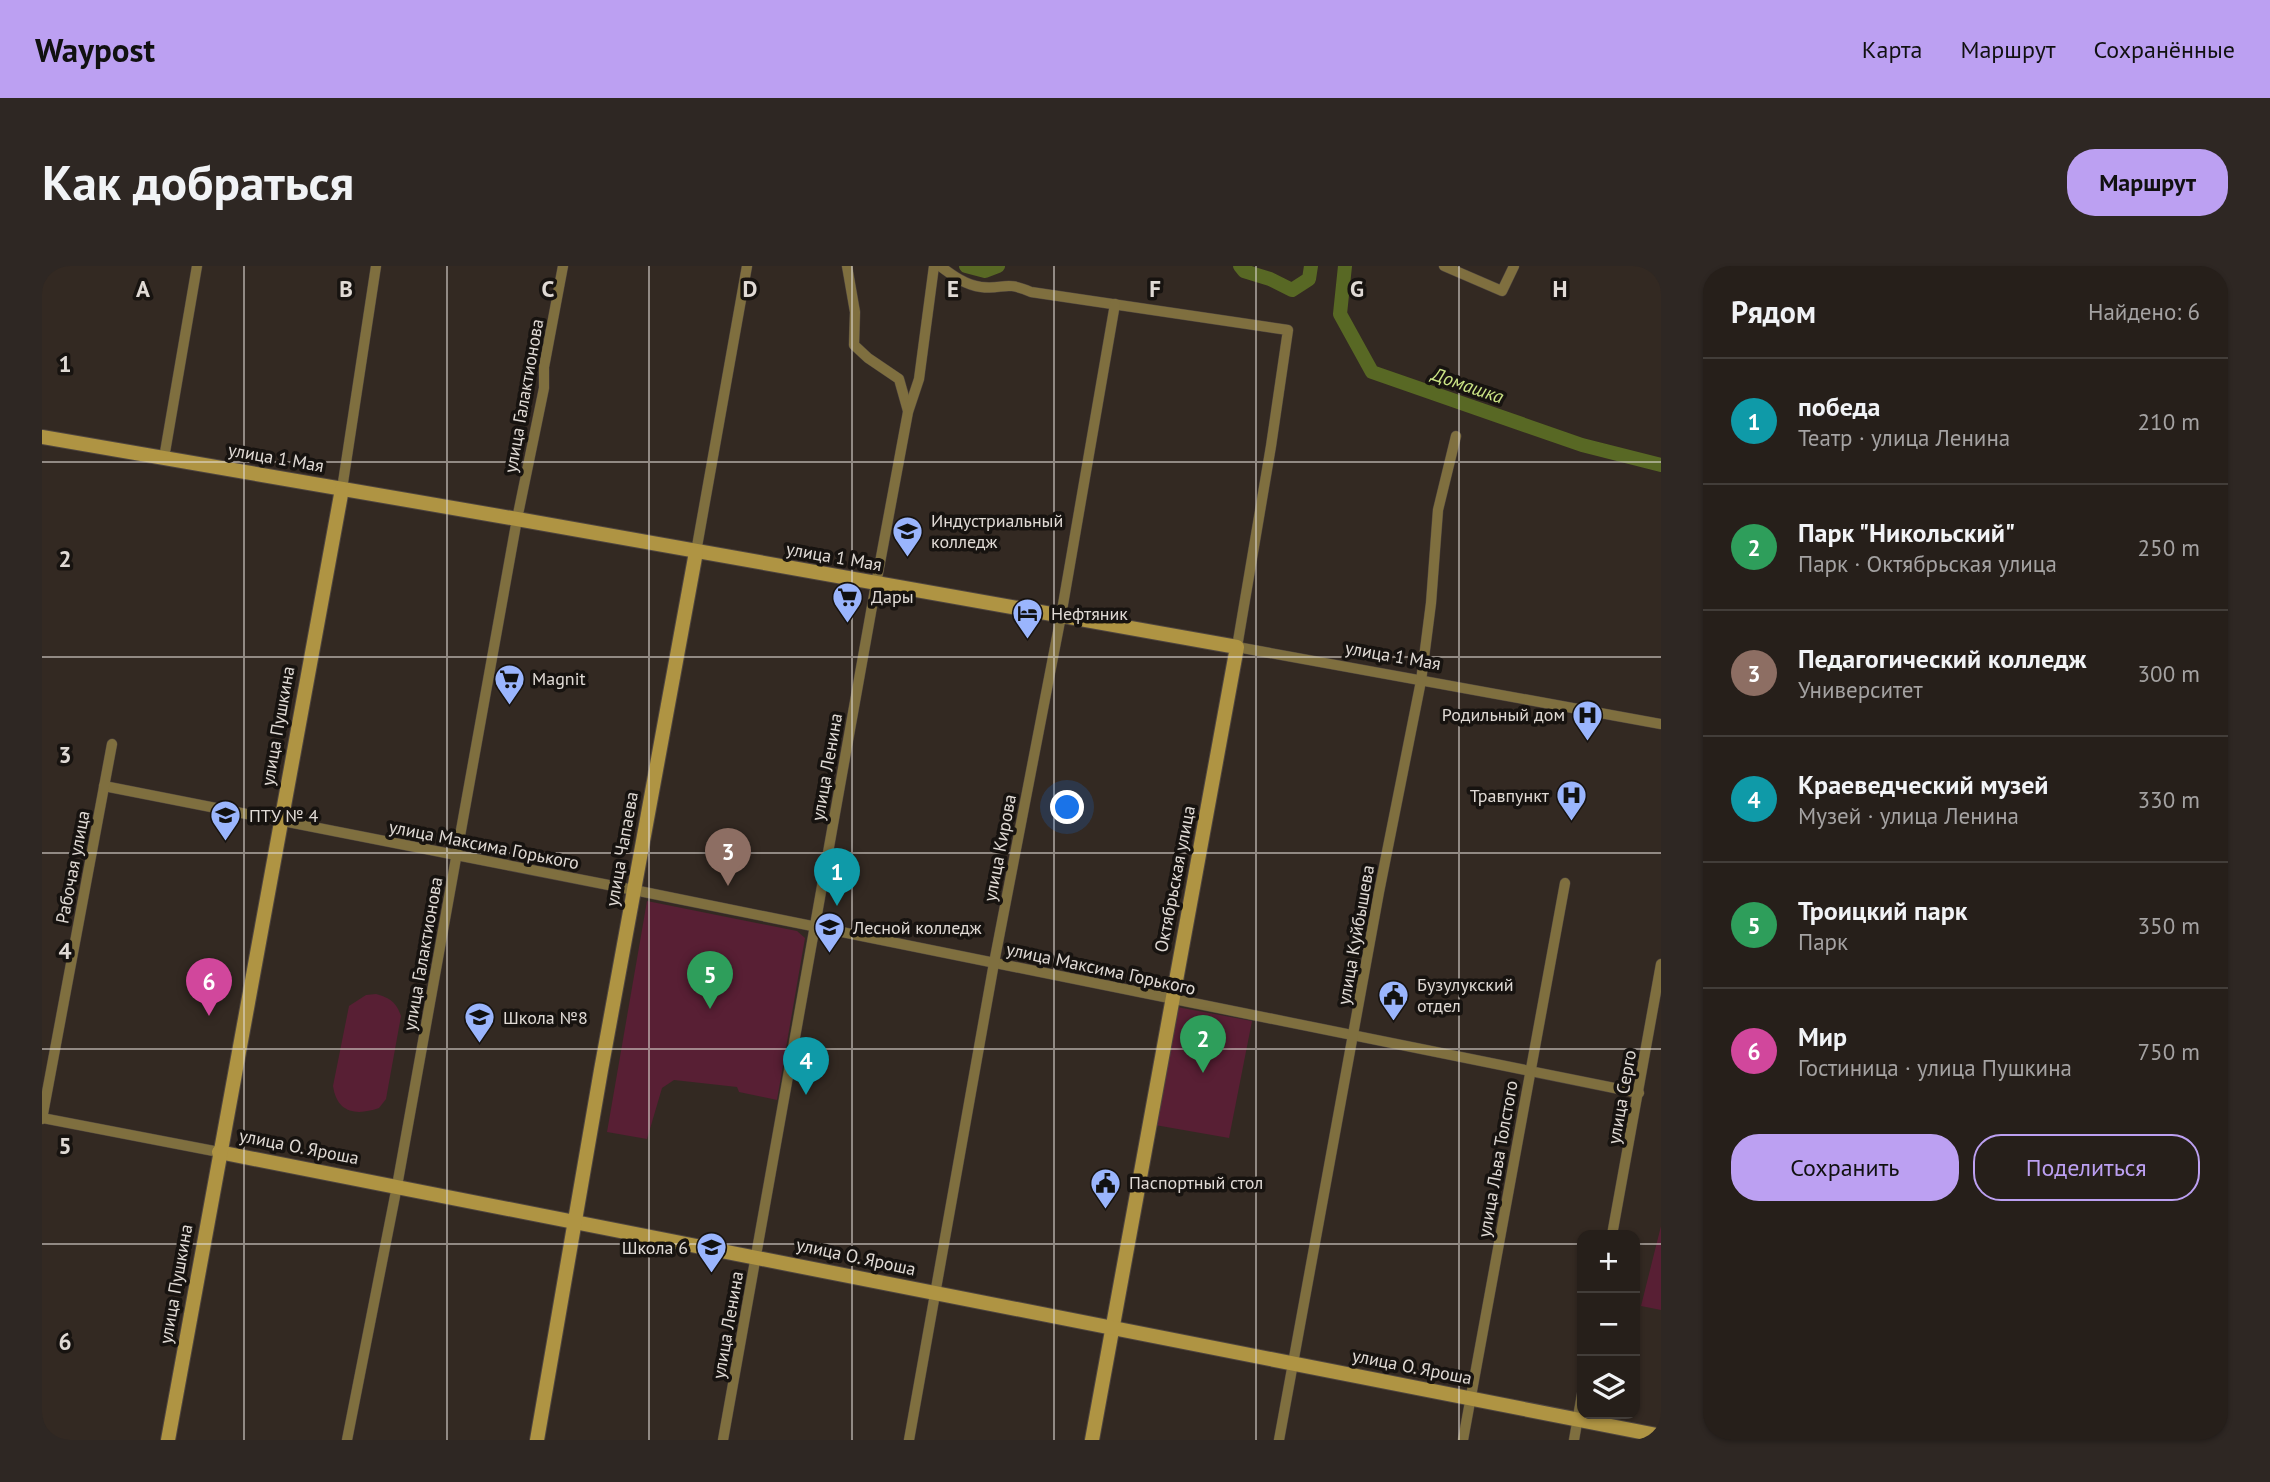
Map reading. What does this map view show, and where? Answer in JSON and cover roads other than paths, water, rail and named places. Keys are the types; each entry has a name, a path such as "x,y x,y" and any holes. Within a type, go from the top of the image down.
{"main road":[{"name":"улица 1 Мая","path":"42,437 1237,648"},
{"name":"улица Пушкина","path":"168,1440 342,489"},
{"name":"улица Чапаева","path":"537,1440 696,552"},
{"name":"Октябрьская улица","path":"1092,1440 1237,648"},
{"name":"улица О. Яроша","path":"219,1152 1661,1436"}],"street":[{"path":"164,458 197,266"},
{"name":"улица Пушкина","path":"342,489 376,266"},
{"name":"улица Галактионова","path":"347,1440 397,1186 517,519 544,388 544,367 564,266"},
{"name":"улица Чапаева","path":"696,552 747,266"},
{"path":"847,266 855,312 854,345 899,379 908,412"},
{"name":"улица Ленина","path":"723,1440 876,584 908,412 919,379 934,266"},
{"path":"940,266 961,281 980,287 1013,284 1031,292 1115,304"},
{"path":"1444,266 1502,291 1514,266"},
{"name":"Октябрьская улица","path":"1115,304 1288,330 1237,648"},
{"name":"улица Кирова","path":"909,1440 1115,304"},
{"name":"улица Куйбышева","path":"1279,1440 1379,892 1421,681 1431,603 1438,510 1456,436"},
{"name":"улица 1 Мая","path":"1237,648 1661,724"},
{"name":"Рабочая улица","path":"42,1118 112,744"},
{"name":"улица Максима Горького","path":"104,786 1639,1093"},
{"name":"улица Льва Толстого","path":"1463,1440 1565,883"},
{"name":"улица Серго","path":"1613,1230 1661,964"},
{"name":"улица О. Яроша","path":"42,1118 219,1152"},
{"path":"1574,1440 1577,1420"}],"waterway":[{"name":"Домашка","path":"966,266 985,271 998,266"},
{"name":"Домашка","path":"1240,266 1244,271 1270,279 1292,290 1309,279 1311,266"},
{"name":"Домашка","path":"1345,266 1340,314 1372,372 1582,445 1661,465"}],"place":[{"name":"Индустриальный колледж","path":"908,558"},
{"name":"Дары","path":"848,624"},
{"name":"Нефтяник","path":"1028,641"},
{"name":"Magnit","path":"509,706"},
{"name":"Родильный дом","path":"1588,742"},
{"name":"Травпункт","path":"1572,823"},
{"name":"ПТУ № 4","path":"226,843"},
{"name":"Педагогический колледж","path":"728,886"},
{"name":"победа","path":"837,906"},
{"name":"Лесной колледж","path":"830,955"},
{"name":"Троицкий парк","path":"710,1009"},
{"name":"Мир","path":"209,1016"},
{"name":"Бузулукский отдел","path":"1394,1022"},
{"name":"Школа №8","path":"480,1045"},
{"name":"Парк \"Никольский\"","path":"1203,1073"},
{"name":"Краеведческий музей","path":"806,1095"},
{"name":"Паспортный стол","path":"1106,1210"},
{"name":"Школа 6","path":"711,1275"}]}
